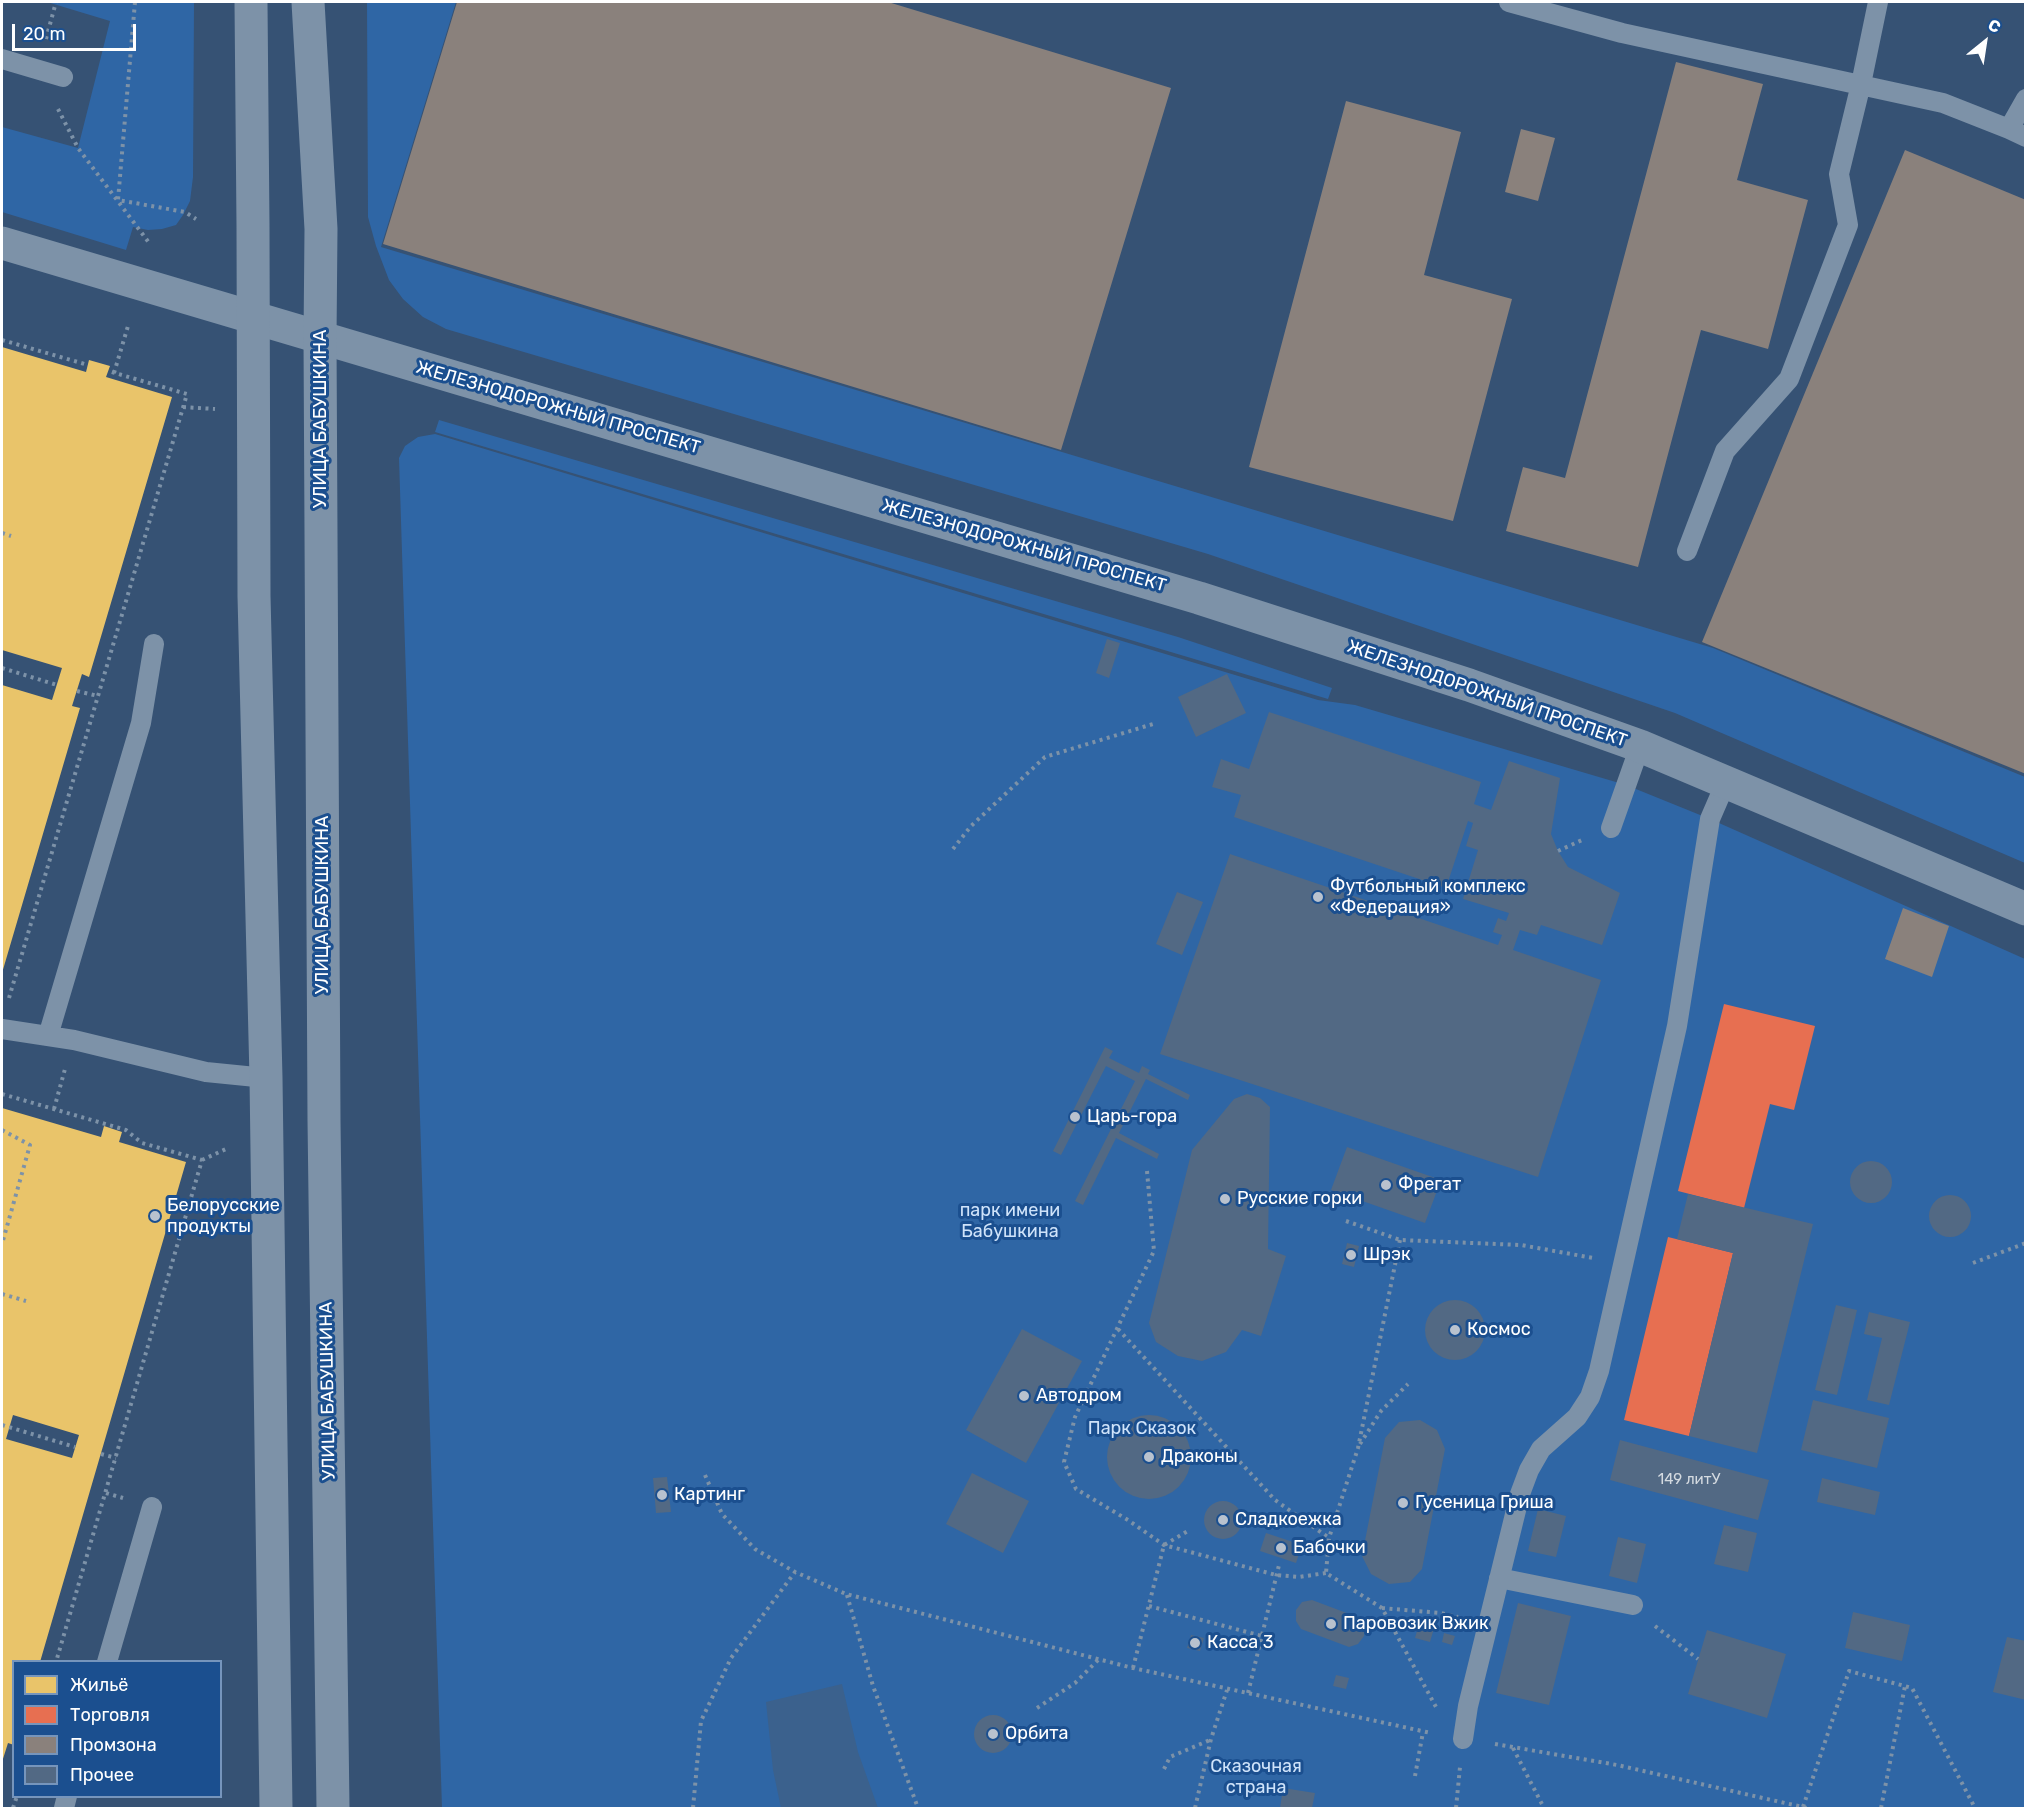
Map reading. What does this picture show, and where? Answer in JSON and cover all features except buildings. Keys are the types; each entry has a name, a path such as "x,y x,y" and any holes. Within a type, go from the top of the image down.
{"street":[{"path":"251,2 254,226 252,318 254,596 266,1078 276,1809"},
{"name":"УЛИЦА БАБУШКИНА","path":"308,2 321,229 324,1120 333,1809"},
{"name":"ЖЕЛЕЗНОДОРОЖНЫЙ ПРОСПЕКТ","path":"2,243 1199,598 1469,685 1640,746 2025,909"}],"lane":[{"path":"1509,2 1622,33 1943,103 2017,133 2025,99"},
{"path":"1687,551 1725,451 1789,379 1848,225 1839,174 1878,2"},
{"path":"2,59 63,77"},
{"path":"48,1036 141,723 154,644"},
{"path":"1611,828 1640,746"},
{"path":"1463,1739 1468,1707 1520,1494 1529,1470 1541,1449 1577,1418 1590,1397 1599,1371 1677,1026 1710,819 1726,782"},
{"path":"2,1029 74,1040 206,1072 266,1078"},
{"path":"107,1660 152,1507"},
{"path":"1499,1578 1633,1605"}],"path":[{"path":"118,200 135,2"},
{"path":"78,148 150,244"},
{"path":"118,200 185,212 196,219"},
{"path":"114,373 128,326"},
{"path":"2,340 88,365"},
{"path":"8,1002 187,394 108,371"},
{"path":"183,407 215,409"},
{"path":"2,533 11,536"},
{"path":"2,668 57,685"},
{"path":"77,690 98,696"},
{"path":"953,849 971,826 1045,758 1153,724"},
{"path":"54,1109 74,1040"},
{"path":"2,1094 126,1130 142,1143 202,1160 226,1149"},
{"path":"2,1130 30,1145 2,1244"},
{"path":"57,1660 202,1160"},
{"path":"1147,1171 1155,1251 1075,1417 1064,1462 1076,1488 1164,1545 1276,1575 1299,1577 1326,1573 1383,1608 1441,1613 1488,1624"},
{"path":"1346,1221 1400,1240 1521,1245 1623,1265"},
{"path":"1326,1573 1329,1538 1358,1448 1400,1240"},
{"path":"1973,1263 2025,1243"},
{"path":"2,1294 27,1301"},
{"path":"1118,1329 1275,1500 1329,1538"},
{"path":"1358,1448 1381,1410 1408,1384"},
{"path":"2,1425 75,1447"},
{"path":"101,1454 116,1458"},
{"path":"705,1475 722,1514 755,1549 795,1572 846,1594 1227,1690 1423,1732 1617,1765 1805,1808 1849,1671 1912,1688 1975,1809"},
{"path":"1133,1668 1164,1545 1188,1531"},
{"path":"1248,1694 1279,1565"},
{"path":"693,1809 701,1721 731,1658 795,1572"},
{"path":"846,1594 873,1686 918,1809"},
{"path":"1633,1605 1645,1619 1698,1659"},
{"path":"1149,1606 1262,1636"},
{"path":"1383,1608 1432,1702 1463,1739 1456,1809"},
{"path":"1037,1708 1075,1683 1098,1659"},
{"path":"1881,1809 1905,1686"},
{"path":"1195,1809 1211,1739 1227,1690"},
{"path":"1415,1776 1423,1732"},
{"path":"1164,1769 1170,1757 1211,1739"},
{"path":"1513,1747 1544,1809"}],"green space":[{"path":"47,2 194,2 193,177 190,201 176,225 148,230 133,227 126,250 2,212 2,127 78,148 110,21"},
{"path":"367,2 456,2 381,247 1713,648 2025,777 2025,863 1675,713 1208,554 446,329 423,317 403,299 389,280 368,217"},
{"path":"439,420 1178,637 1332,688 1328,699 435,432"},
{"name":"парк имени Бабушкина","path":"435,434 1318,700 1355,705 1626,785 1710,819 2025,959 2025,1808 442,1808 399,458 405,446 418,437"}],"shaded area":[{"path":"842,1684 858,1752 878,1808 781,1808 773,1770 766,1702"}],"place":[{"name":"Футбольный комплекс «Федерация»","path":"1318,897"},
{"name":"Царь-гора","path":"1075,1117"},
{"name":"Фрегат","path":"1386,1185"},
{"name":"Русские горки","path":"1225,1199"},
{"name":"Белорусские продукты","path":"155,1216"},
{"name":"Шрэк","path":"1351,1255"},
{"name":"Космос","path":"1455,1330"},
{"name":"Автодром","path":"1024,1396"},
{"name":"Драконы","path":"1149,1457"},
{"name":"Картинг","path":"662,1495"},
{"name":"Гусеница Гриша","path":"1403,1503"},
{"name":"Сладкоежка","path":"1223,1520"},
{"name":"Бабочки","path":"1281,1548"},
{"name":"Паровозик Вжик","path":"1331,1624"},
{"name":"Касса 3","path":"1195,1643"},
{"name":"Орбита","path":"993,1734"}],"park label":[{"name":"Парк Сказок","path":"1142,1429"},
{"name":"Сказочная страна","path":"1256,1777"}]}
